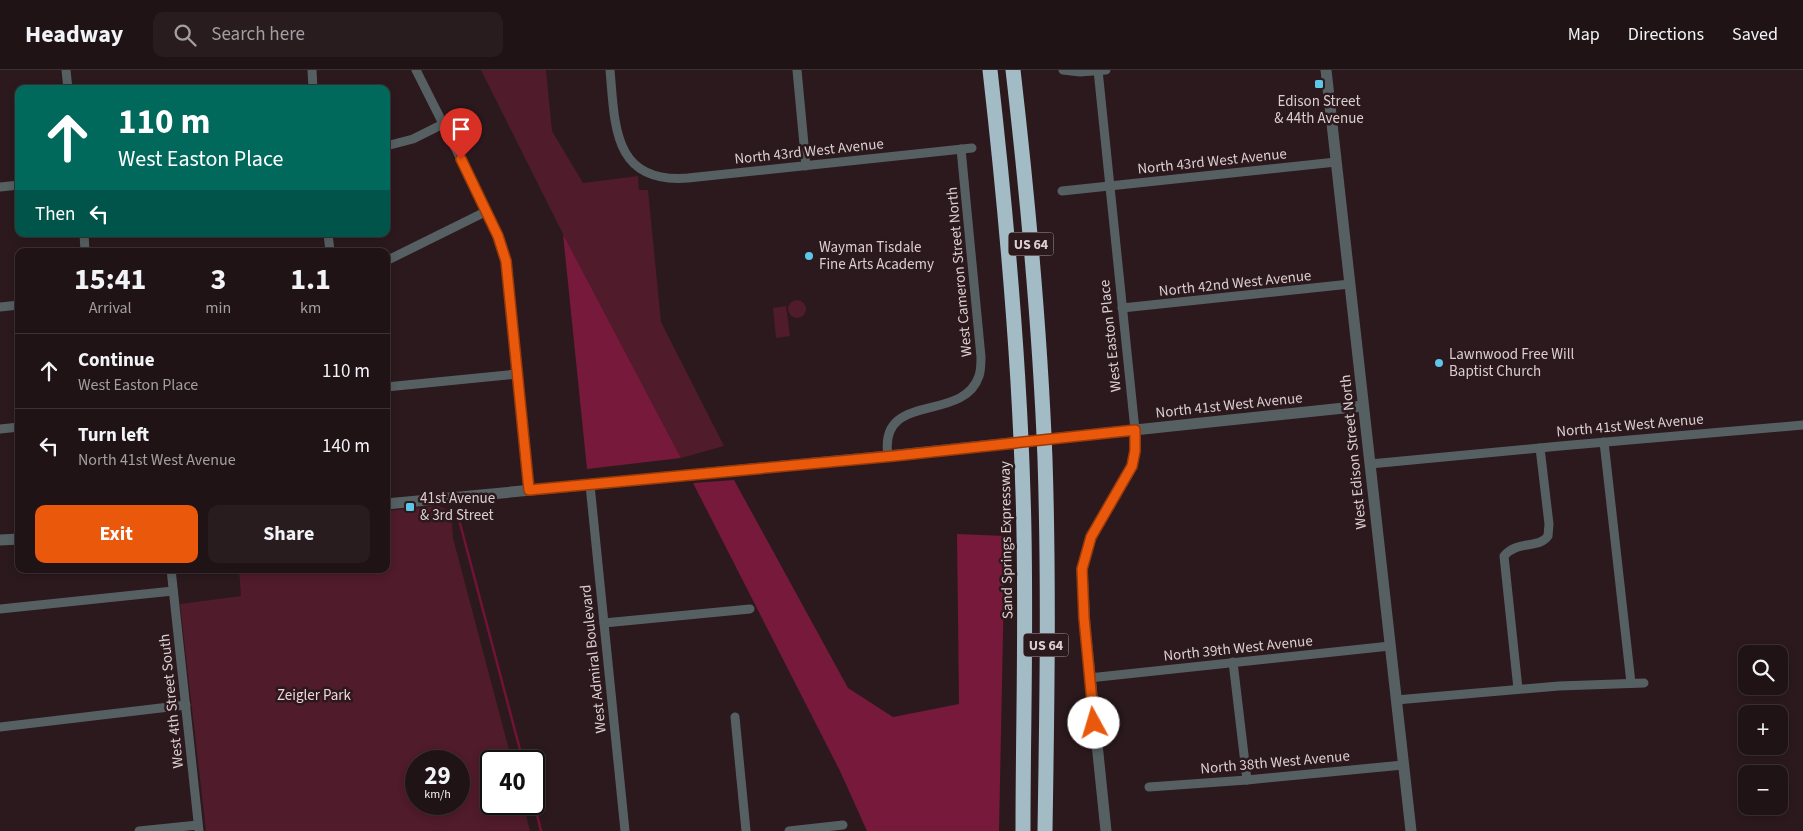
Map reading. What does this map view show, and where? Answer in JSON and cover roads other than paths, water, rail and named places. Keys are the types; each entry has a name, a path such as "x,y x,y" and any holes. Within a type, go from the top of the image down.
{"highway":[{"name":"Sand Springs Expressway","path":"990,70 1012,285 1022,463 1024,571 1022,831"},
{"name":"US 64","path":"1013,70 1030,228 1045,459 1045,831"}],"street":[{"path":"66,70 68,85"},
{"path":"312,70 313,85"},
{"path":"416,70 487,211 506,261 529,490"},
{"name":"North 43rd West Avenue","path":"610,70 616,129 620,142 626,154 633,162 650,174 661,178 675,179 972,148"},
{"path":"797,70 806,166"},
{"path":"1063,70 1080,72 1101,70"},
{"name":"West Easton Place","path":"1101,70 1110,186 1135,430 1135,451 1132,466 1091,537 1082,569 1081,588 1106,831"},
{"name":"West Edison Street North","path":"1326,70 1411,831"},
{"path":"390,145 413,138 443,124"},
{"name":"West Cameron Street North","path":"888,456 886,442 890,432 900,419 916,411 959,400 972,389 979,376 981,357 961,149"},
{"name":"North 43rd West Avenue","path":"1062,191 1336,162"},
{"path":"0,186 15,185"},
{"path":"390,259 487,211"},
{"name":"North 42nd West Avenue","path":"1122,308 1350,284"},
{"path":"0,307 15,305"},
{"path":"390,388 517,374"},
{"name":"North 41st West Avenue","path":"390,504 991,446 1363,406"},
{"name":"North 41st West Avenue","path":"1370,464 1803,425"},
{"path":"0,429 15,427"},
{"path":"1604,442 1631,683"},
{"path":"1518,690 1504,556 1512,548 1542,542 1548,536 1549,524 1540,448"},
{"name":"West Admiral Boulevard","path":"590,485 593,530 625,831"},
{"path":"0,540 15,539"},
{"name":"West 4th Street South","path":"171,573 198,828"},
{"path":"0,609 173,591"},
{"path":"604,623 750,609"},
{"name":"North 39th West Avenue","path":"1090,678 1390,646"},
{"path":"1234,662 1247,780"},
{"path":"1396,700 1518,690 1644,683"},
{"path":"0,727 186,705"},
{"path":"735,717 746,831"},
{"name":"North 38th West Avenue","path":"1149,786 1247,780 1403,765"},
{"path":"789,831 843,825"},
{"path":"139,831 198,828"}],"waterway":[{"path":"457,512 520,750"},
{"path":"537,815 541,831"}],"place":[{"name":"Edison Street & 44th Avenue","path":"1319,84"},
{"name":"Wayman Tisdale Fine Arts Academy","path":"809,256"},
{"name":"Lawnwood Free Will Baptist Church","path":"1439,363"},
{"name":"41st Avenue & 3rd Street","path":"410,507"}],"park label":[{"name":"Zeigler Park","path":"314,695"}]}
